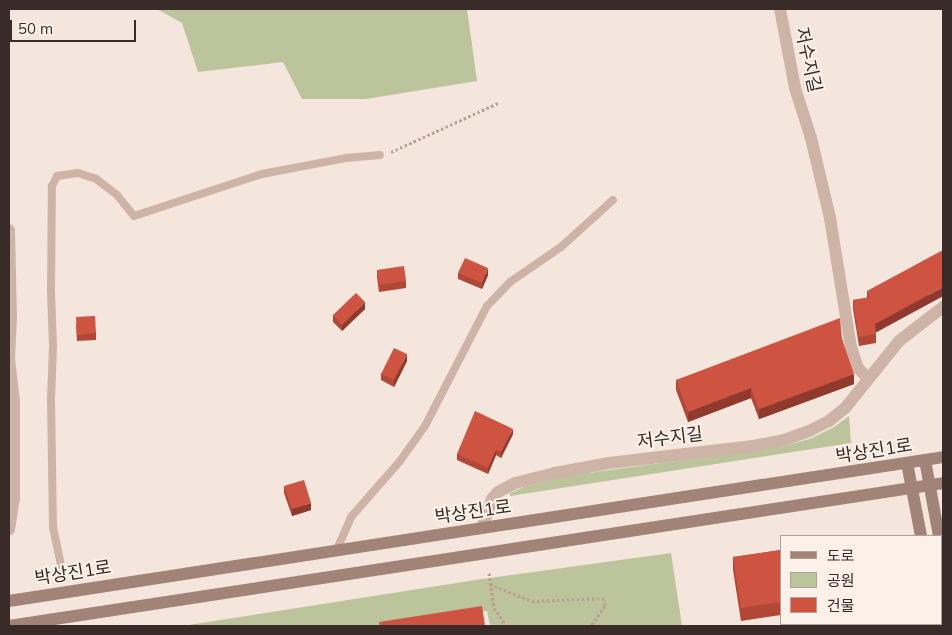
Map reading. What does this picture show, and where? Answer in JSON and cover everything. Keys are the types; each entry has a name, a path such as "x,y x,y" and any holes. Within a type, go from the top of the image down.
{"street":[{"name":"저수지길","path":"780,9 795,88 811,138 830,218 851,348 858,368 868,378"},
{"path":"9,230 11,317 9,359 14,401 14,488 9,530"},
{"name":"저수지길","path":"482,528 492,499 498,492 515,483 609,463 784,440 829,421 846,406 899,341 943,307"},
{"name":"박상진1로","path":"9,601 943,457"},
{"path":"925,460 939,535"},
{"path":"907,463 921,535"},
{"path":"9,626 943,483"}],"lane":[{"path":"61,565 53,527 51,400 53,346 51,291 52,186 57,176 78,173 96,179 117,195 134,216 262,174 346,158 380,155"},
{"path":"337,549 352,517 377,490 415,442 487,306 510,282 561,247 613,200"}],"path":[{"path":"380,155 392,152 498,104"},
{"path":"489,573 494,608 506,626"},
{"path":"490,584 532,601 603,598 605,606 591,626"}],"green space":[{"path":"157,9 467,9 477,81 366,99 302,99 283,62 198,72 182,23"},
{"path":"849,416 851,443 510,496 510,493 524,487 566,476 785,446 812,438 834,427"},
{"path":"671,553 682,626 490,626 487,611 386,626 182,626 482,579"}],"building":[{"path":"943,250 943,287 875,324 876,334 859,337 853,300 870,297 867,291"},
{"path":"465,258 488,268 482,283 458,273"},
{"path":"404,266 406,281 379,285 377,270"},
{"path":"356,293 365,302 342,325 333,315"},
{"path":"95,316 96,333 77,335 76,317"},
{"path":"840,318 842,339 854,374 759,409 751,388 688,412 676,380"},
{"path":"394,348 407,354 394,380 381,374"},
{"path":"475,411 513,429 501,452 496,450 488,468 457,454"},
{"path":"304,480 311,503 292,509 284,486"},
{"path":"780,550 780,602 741,608 733,557"},
{"path":"482,606 485,626 380,626 379,622"}]}
